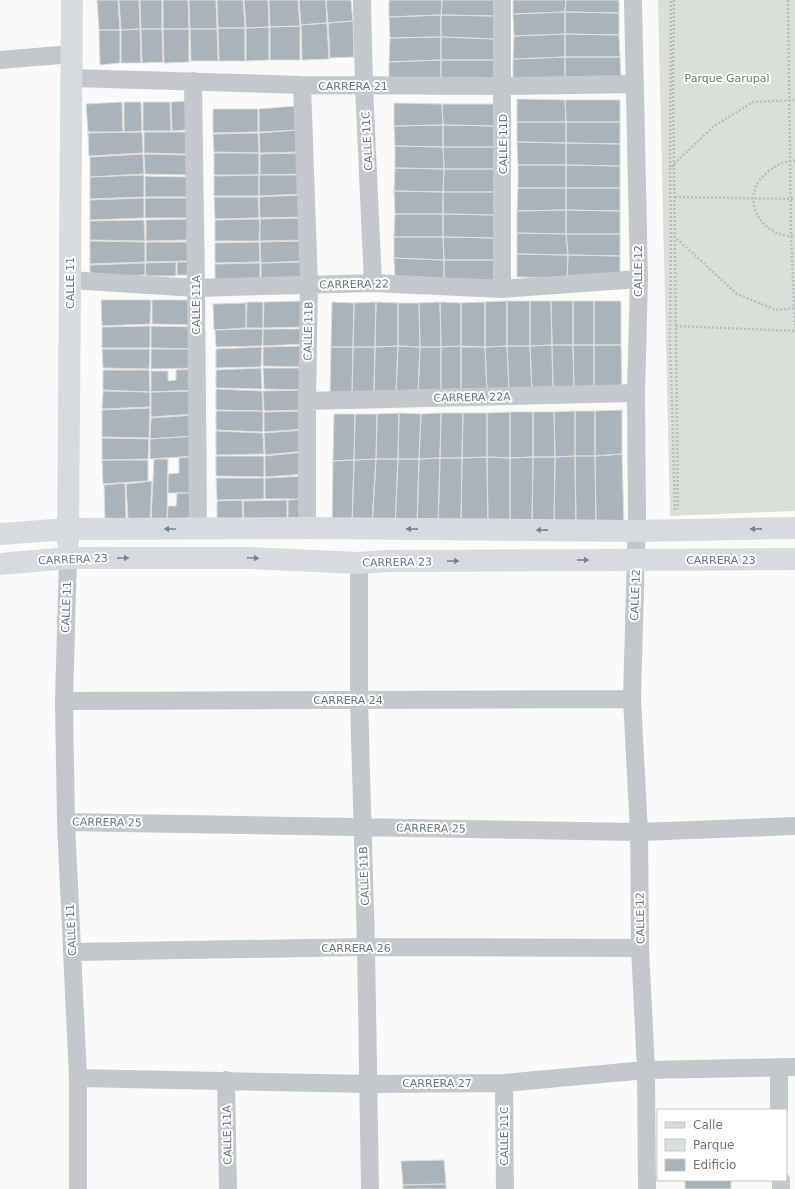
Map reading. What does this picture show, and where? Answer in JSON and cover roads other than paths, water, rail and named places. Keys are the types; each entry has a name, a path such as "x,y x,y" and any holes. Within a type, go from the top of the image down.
{"main road":[{"name":"CALLE 11","path":"68,558 72,0"},
{"path":"0,534 68,529 307,528 636,532 677,522 795,528"},
{"name":"CARRERA 23","path":"0,564 68,558 251,558 359,563 396,561 795,559"}],"street":[{"name":"CALLE 11C","path":"362,0 364,86 373,282"},
{"name":"CALLE 11D","path":"502,0 502,289"},
{"name":"CALLE 12","path":"633,0 639,279 636,394 637,515 632,699 639,832 640,948 646,1070 647,1189"},
{"path":"0,60 72,54"},
{"name":"CARRERA 21","path":"72,78 364,86 635,84"},
{"name":"CALLE 11A","path":"193,81 198,529"},
{"name":"CALLE 11B","path":"302,85 309,285 307,528"},
{"name":"CARRERA 22","path":"70,280 196,288 373,282 502,289 639,279"},
{"name":"CARRERA 22A","path":"307,401 636,394"},
{"name":"CALLE 11","path":"68,558 64,701 66,822 78,1078 78,1189"},
{"name":"CALLE 11B","path":"359,563 359,700 366,947 370,1189"},
{"name":"CARRERA 24","path":"64,701 632,699"},
{"name":"CARRERA 25","path":"66,822 639,832 795,826"},
{"name":"CARRERA 26","path":"72,952 366,947 640,948"},
{"path":"779,1109 787,1067"},
{"name":"CARRERA 27","path":"78,1078 369,1084 504,1083 646,1070 787,1067"},
{"name":"CALLE 11A","path":"226,1080 228,1189"},
{"name":"CALLE 11C","path":"504,1083 505,1189"}],"park label":[{"name":"Parque Garupal","path":"727,78"}]}
